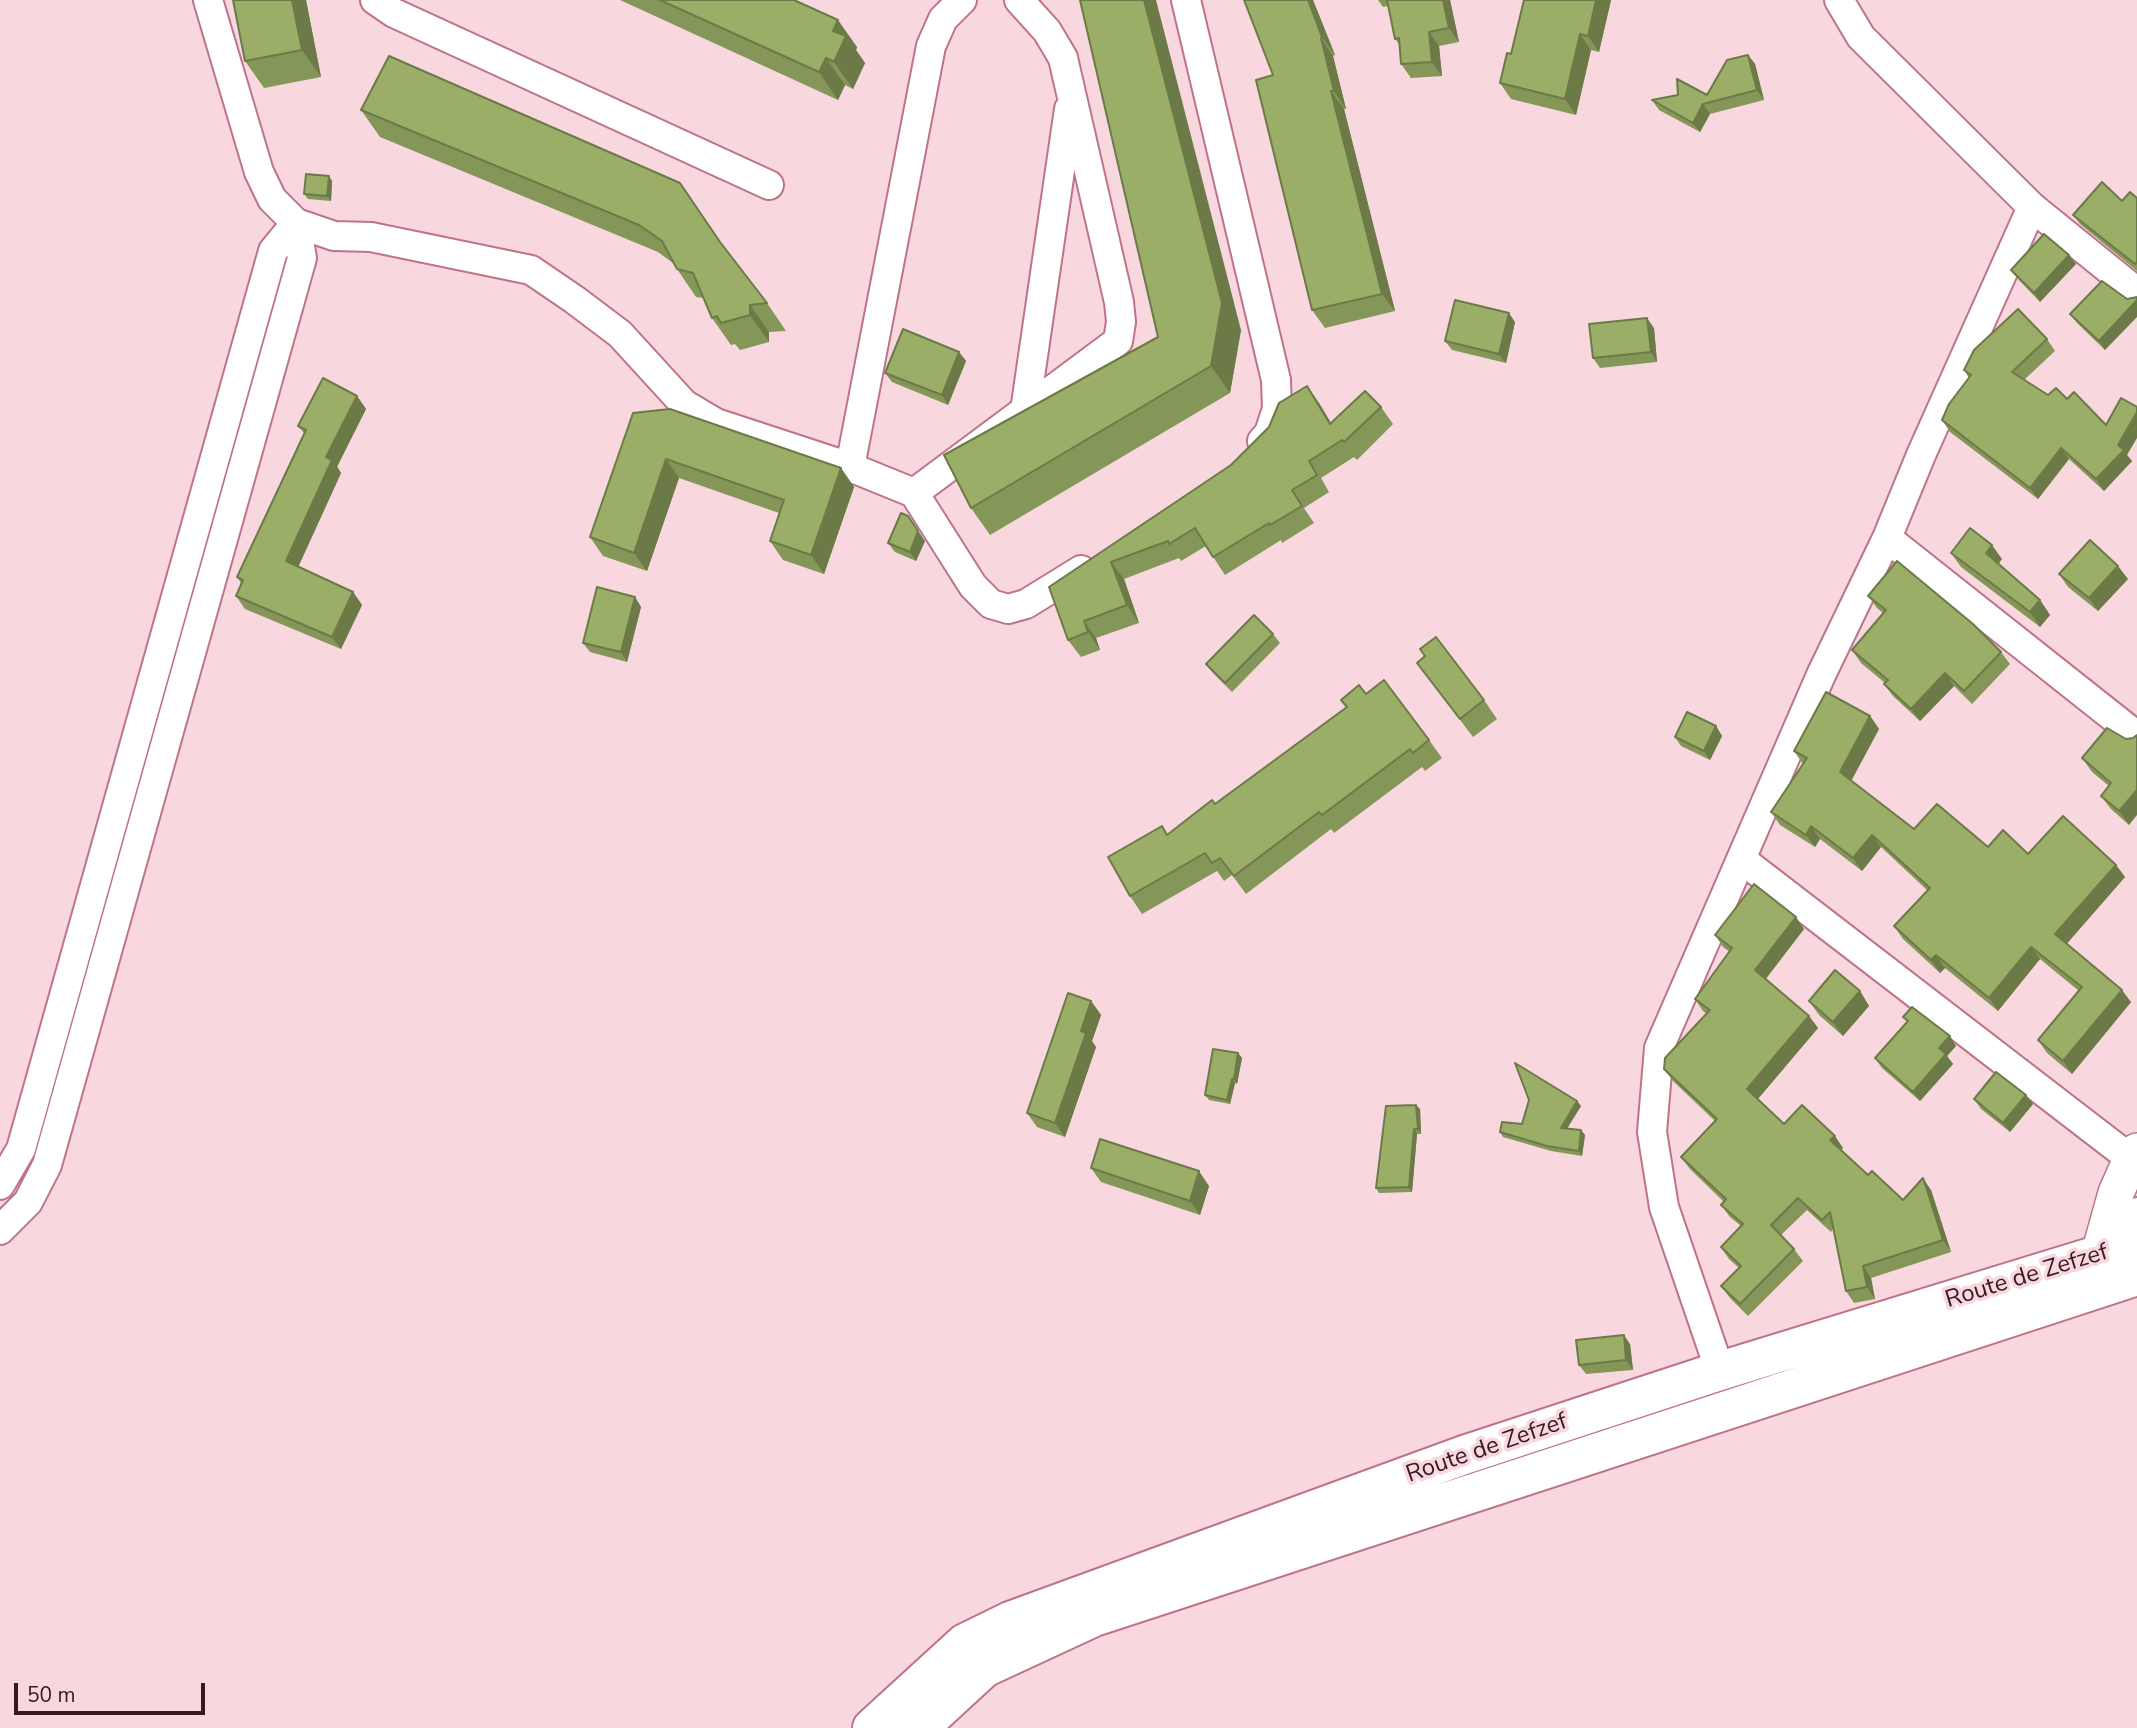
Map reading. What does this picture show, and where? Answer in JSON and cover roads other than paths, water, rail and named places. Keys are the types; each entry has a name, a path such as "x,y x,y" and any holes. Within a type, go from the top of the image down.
{"main road":[{"name":"Route de Zefzef","path":"872,1728 965,1643 1010,1621 1464,1455 2113,1244"},
{"name":"Route de Zefzef","path":"919,1728 984,1668 1094,1617 2137,1276"}],"street":[{"path":"208,0 259,172 272,199 296,223 334,236 371,237 531,270 620,334 684,404 695,411 716,423 850,467 914,493 973,586 991,604 1008,609 1026,604 1099,558"},
{"path":"375,0 394,13 768,185"},
{"path":"850,467 931,46 943,19 962,0"},
{"path":"914,493 1118,341 1121,322 1119,302 1063,58 1047,31 1019,0"},
{"path":"1186,0 1276,380 1277,409 1269,433 1241,462"},
{"path":"1839,0 1861,37 2032,207 2137,292"},
{"path":"1025,411 1071,94"},
{"path":"1720,1371 1664,1207 1652,1132 1659,1048 1821,675 1887,538 1921,455 2032,207"},
{"path":"0,1185 21,1149 273,251 296,223"},
{"path":"0,1230 28,1202 47,1165 302,258 296,223"},
{"path":"1887,538 2137,736"},
{"path":"1741,859 2134,1155 2116,1193 2113,1244"},
{"path":"2089,1290 2113,1244 2137,1212"}]}
